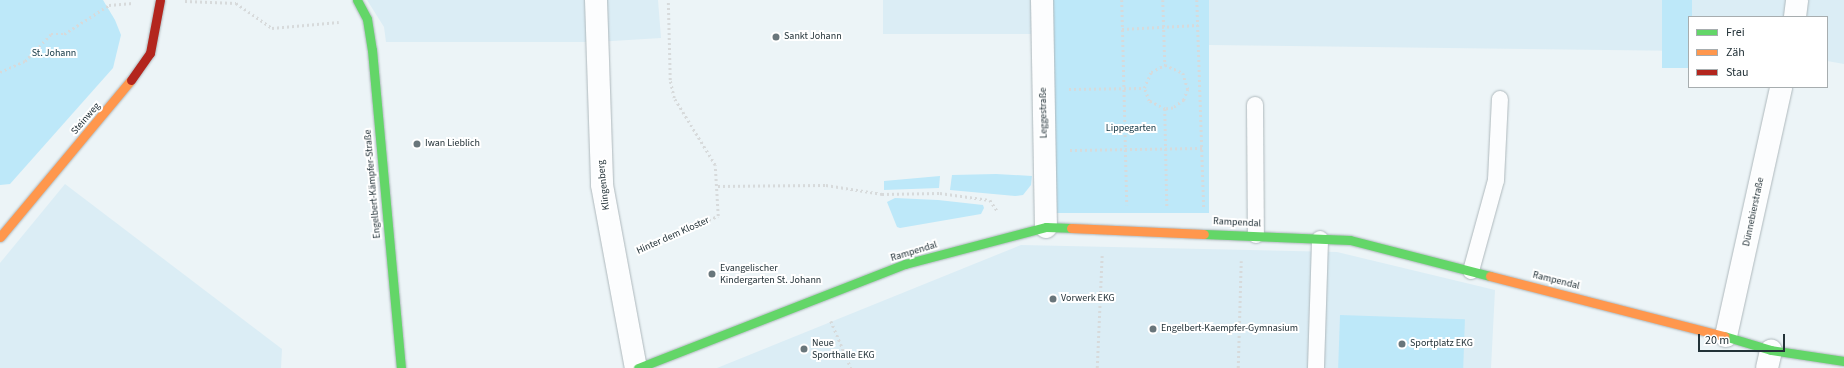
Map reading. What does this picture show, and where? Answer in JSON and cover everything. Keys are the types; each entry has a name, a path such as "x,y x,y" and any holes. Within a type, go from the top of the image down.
{"street":[{"name":"Steinweg","path":"0,237 121,94 150,53 160,0"},
{"name":"Engelbert-Kämpfer-Straße","path":"357,0 367,19 372,50 401,368"},
{"name":"Klingenberg","path":"596,0 602,185 615,261 637,368"},
{"name":"Leggestraße","path":"1042,0 1046,227"},
{"path":"1795,16 1798,0"},
{"name":"Dünnebierstraße","path":"1726,336 1781,88"},
{"name":"Rampendal","path":"637,368 905,264 1046,227 1104,228 1350,240 1726,336 1769,359 1844,361"}],"lane":[{"path":"1471,271 1496,180 1500,99"},
{"path":"1249,235 1255,105"},
{"path":"1316,368 1320,239"}],"path":[{"path":"0,72 25,61 52,34 64,34 109,5 160,0 236,3 272,28 367,19"},
{"name":"Hinter dem Kloster","path":"615,261 718,216 718,186 715,165 674,98 670,80 668,0"},
{"path":"1122,0 1127,229"},
{"path":"1163,0 1165,65"},
{"path":"1197,0 1205,233"},
{"path":"1122,29 1198,25"},
{"path":"1165,65 1182,73 1188,89 1184,100 1173,108 1165,109 1149,101 1144,88 1151,72 1165,65"},
{"path":"1044,90 1144,88"},
{"path":"1165,109 1167,231"},
{"path":"1045,150 1202,148"},
{"path":"718,186 826,185 882,194 940,193 990,200 1016,235"},
{"path":"1097,368 1104,228"},
{"path":"1238,368 1249,235"},
{"path":"821,297 851,368"}],"shaded area":[{"path":"367,0 658,0 661,38 596,42 386,42 384,27"},
{"path":"883,0 1049,0 1049,34 883,34"},
{"path":"1209,0 1844,0 1844,64 1828,61 1828,16 1688,16 1688,51 1209,45"},
{"path":"65,184 282,349 281,368 0,368 0,263"},
{"name":"Engelbert-Kaempfer-Gymnasium","path":"1021,245 1337,252 1495,290 1491,368 717,368"}],"green space":[{"name":"St. Johann","path":"0,0 103,0 115,20 121,35 113,68 10,184 0,185"},
{"name":"Lippegarten","path":"1049,0 1209,0 1209,213 1049,213"},
{"path":"1662,0 1692,0 1692,16 1688,16 1688,68 1662,68"},
{"path":"996,174 1032,176 1031,185 1023,195 1015,196 950,190 952,175"},
{"path":"940,176 939,188 884,190 884,181"},
{"path":"895,198 938,200 983,205 984,208 981,214 900,228 897,227 887,202"},
{"name":"Sportplatz EKG","path":"1340,315 1465,319 1463,368 1338,368"}],"traffic: fast":[{"path":"357,0 367,19 372,50 401,368"},
{"path":"638,368 905,264 1046,227 1071,228"},
{"path":"1204,234 1350,240 1490,276"},
{"path":"1724,336 1771,350 1844,361"}],"traffic: slow":[{"path":"0,237 131,80"},
{"path":"1071,228 1204,234"},
{"path":"1490,276 1724,336"}],"traffic: jam":[{"path":"131,80 150,53 160,0"}],"place":[{"name":"Sankt Johann","path":"776,37"},
{"name":"Iwan Lieblich","path":"417,144"},
{"name":"Evangelischer Kindergarten St. Johann","path":"712,274"},
{"name":"Vorwerk EKG","path":"1053,299"},
{"name":"Engelbert-Kaempfer-Gymnasium","path":"1153,329"},
{"name":"Sportplatz EKG","path":"1402,344"},
{"name":"Neue Sporthalle EKG","path":"804,349"}]}
